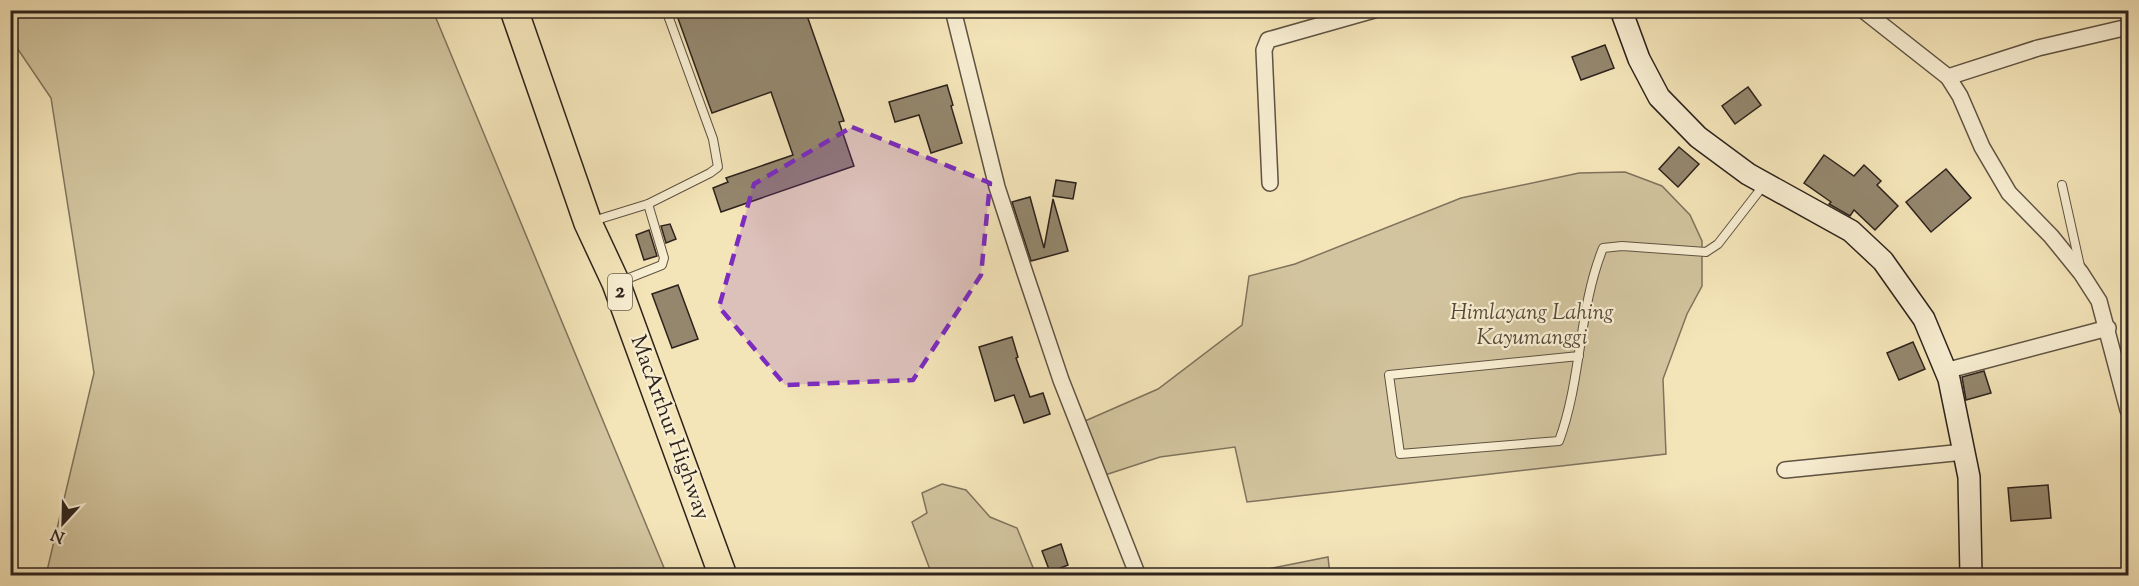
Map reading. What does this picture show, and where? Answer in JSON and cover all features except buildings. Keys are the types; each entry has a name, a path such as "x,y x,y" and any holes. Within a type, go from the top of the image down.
{"highway":[{"name":"MacArthur Highway","path":"514,10 588,223 616,283 723,576"}],"street":[{"path":"953,10 997,187 1025,273 1061,380 1138,576"},
{"path":"1270,183 1264,50 1268,40 1374,10"},
{"path":"1621,10 1639,59 1659,97 1698,137 1748,174 1851,231 1883,261 1924,319 1945,371 1969,477 1971,576"},
{"path":"1863,10 1948,77 1960,96 1982,147 2009,193 2081,273 2099,301 2128,410"},
{"path":"1948,77 2038,48 2128,27"},
{"path":"1945,371 2108,328"},
{"path":"1785,470 1964,452"}],"lane":[{"path":"588,223 648,204 718,167 713,139 666,10"},
{"path":"1579,356 1389,375 1400,454 1559,441 1568,416 1579,356 1593,273 1603,249 1622,246 1706,252 1718,244 1765,183"},
{"path":"2062,185 2081,273"},
{"path":"616,283 662,265 664,261 648,204"}],"highlighted area":[{"path":"852,127 990,183 981,275 913,380 785,385 719,307 754,184"}],"green space":[{"path":"10,11 433,11 667,575 46,575 94,373 51,98 11,39"},
{"name":"Himlayang Lahing Kayumanggi","path":"1625,172 1662,186 1690,215 1702,241 1702,286 1687,314 1663,379 1666,454 1247,502 1235,447 1160,457 1105,475 1085,421 1158,389 1242,325 1249,276 1295,264 1461,198 1579,173"},
{"path":"942,484 966,490 990,517 1017,528 1036,575 932,575 912,522 927,513 922,493"},
{"path":"1328,557 1330,575 1238,575"}]}
